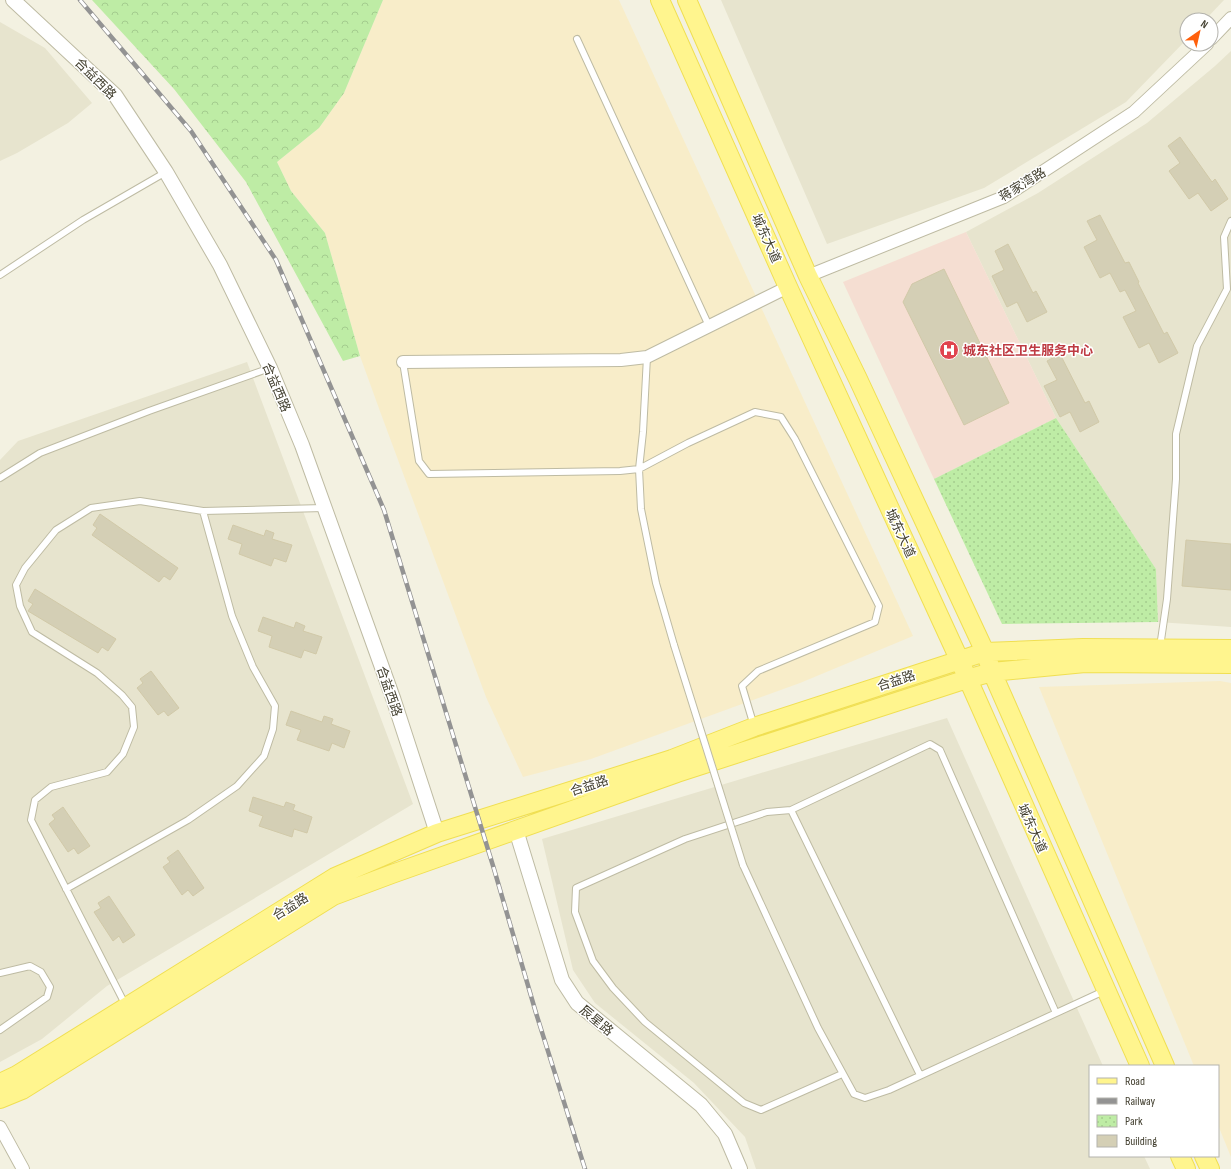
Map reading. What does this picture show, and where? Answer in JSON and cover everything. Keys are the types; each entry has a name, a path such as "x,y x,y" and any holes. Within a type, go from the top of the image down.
{"main road":[{"name":"城东大道","path":"660,0 788,287 959,659 1140,1065"},
{"name":"城东大道","path":"687,0 808,276 985,652 992,672 1165,1065"},
{"name":"合益路","path":"0,1082 17,1075 336,877 437,833 672,758 754,728 959,659 985,652 1083,648 1231,649"},
{"name":"合益路","path":"0,1099 22,1090 333,896 677,773 992,672 1085,663 1231,664"},
{"path":"1180,1157 1186,1169"},
{"path":"1204,1157 1210,1169"}],"street":[{"name":"合益西路","path":"13,0 115,94 166,172 220,264 270,368 302,445 392,698 437,833"},
{"path":"1219,31 1231,18"},
{"name":"蒋家湾路","path":"808,276 1004,197 1134,112 1198,52"},
{"path":"403,362 621,360 647,357 788,287"},
{"name":"辰星路","path":"516,830 562,980 577,1003 701,1105 725,1134 740,1169"},
{"path":"0,1127 23,1169"}],"lane":[{"path":"577,39 709,326"},
{"path":"0,275 83,220 166,172"},
{"path":"1160,648 1167,599 1176,479 1176,434 1197,346 1227,289 1224,237 1231,221"},
{"path":"647,357 643,432 639,470 641,509 656,583 743,865 818,1028 854,1094 865,1098 889,1090 1105,990"},
{"path":"403,362 419,461 429,474 639,470 688,442 755,412 781,417 795,440 880,606 875,622 758,671 742,686 754,728"},
{"path":"0,478 40,453 149,411 270,368"},
{"path":"126,1007 31,820 35,800 51,787 107,772 123,754 134,726 132,707 122,695 97,673 32,632 20,606 16,585 24,568 56,530 91,508 140,501 203,511 324,508"},
{"path":"66,889 188,820 237,786 264,756 273,729 275,706 253,667 232,616 203,511"},
{"path":"842,1074 761,1110 744,1103 645,1022 613,988 593,961 575,912 576,888 685,839 767,812 791,810 930,744 940,750 1056,1013"},
{"path":"791,810 920,1075"},
{"path":"0,973 30,966 41,972 50,987 47,997 0,1030"}],"shaded area":[{"path":"383,0 619,0 913,636 800,683 591,759 523,777 486,697 381,414 360,356 325,233 291,191 277,162 319,128 344,93"},
{"path":"721,0 1224,0 1213,12 1179,12 1179,47 1126,102 984,188 827,244"},
{"path":"0,22 45,48 92,103 68,123 17,153 0,161"},
{"path":"1231,51 1231,627 1158,622 1156,569 1056,418 966,232 1038,193 1147,123"},
{"name":"城东社区卫生服务中心","path":"966,232 1056,418 934,479 843,282"},
{"path":"247,362 413,804 107,986 42,1039 0,1062 0,460 18,441"},
{"path":"1220,681 1231,683 1231,1157 1219,1127 1219,1065 1194,1065 1039,687"},
{"path":"947,718 1103,1065 1089,1065 1089,1157 1144,1157 1150,1169 756,1169 745,1137 694,1083 595,1003 573,970 542,839"}],"green space":[{"path":"92,0 383,0 344,93 319,128 277,162 291,191 325,233 360,356 343,361 246,182 174,89"},
{"path":"1056,418 1156,569 1158,622 1002,624 934,479"}],"building":[{"path":"1180,137 1212,182 1215,179 1228,199 1211,211 1198,193 1189,199 1169,171 1180,163 1168,146"},
{"path":"1100,215 1125,263 1129,262 1164,334 1167,332 1178,353 1159,363 1149,343 1139,348 1123,317 1136,311 1125,290 1120,292 1110,273 1100,278 1084,247 1097,240 1087,221"},
{"path":"1008,244 1033,293 1036,291 1047,312 1027,322 1017,302 1007,307 992,276 1004,270 995,251"},
{"path":"944,269 1009,403 964,425 903,302 912,284"},
{"path":"1060,354 1085,403 1089,401 1099,422 1080,432 1070,412 1060,417 1044,386 1057,380 1047,361"},
{"path":"100,514 178,568 170,580 164,576 159,582 92,535 97,528 93,525"},
{"path":"233,525 264,536 266,530 274,533 272,539 292,545 286,562 274,558 271,566 239,554 242,544 228,539"},
{"path":"1186,540 1231,544 1231,590 1182,586"},
{"path":"35,589 116,639 108,651 102,647 98,653 28,611 33,604 28,601"},
{"path":"263,617 294,628 296,622 305,626 303,631 322,637 316,654 304,650 301,658 269,647 272,636 258,631"},
{"path":"151,671 179,708 168,716 164,711 158,715 137,688 143,683 140,679"},
{"path":"291,711 322,722 324,716 333,719 331,724 350,731 344,748 332,743 329,751 297,740 301,730 286,725"},
{"path":"253,797 284,807 286,802 295,805 293,810 312,817 307,833 294,829 292,837 259,826 263,816 249,811"},
{"path":"63,807 90,846 78,854 74,848 68,852 49,824 55,819 52,815"},
{"path":"178,850 204,888 193,896 188,890 182,895 163,867 170,862 167,858"},
{"path":"109,896 135,935 123,943 119,936 113,941 94,912 101,908 98,903"}],"railway":[{"path":"80,0 191,131 276,260 384,510 494,869 536,1013 585,1169"}],"place":[{"name":"城东社区卫生服务中心","path":"949,350"}]}
